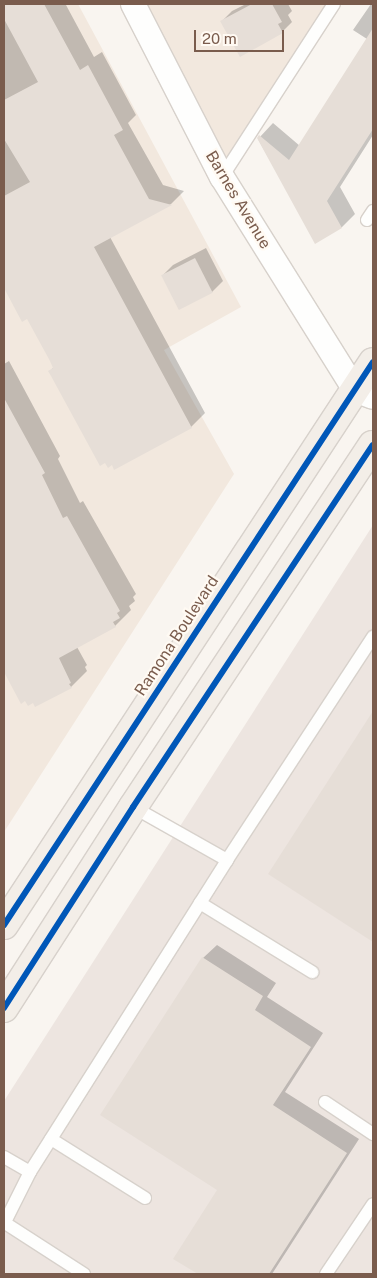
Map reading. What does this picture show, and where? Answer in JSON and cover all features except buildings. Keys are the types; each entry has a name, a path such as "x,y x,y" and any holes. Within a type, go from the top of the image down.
{"main road":[{"name":"Ramona Boulevard","path":"4,925 364,393 373,362"},
{"path":"4,1008 133,808 373,445"}],"street":[{"name":"Barnes Avenue","path":"133,4 222,177 364,393"}],"lane":[{"path":"222,177 334,4"},
{"path":"84,1274 4,1223 30,1172 50,1139 227,860 373,637"},
{"path":"133,808 227,860"},
{"path":"200,902 312,972"},
{"path":"325,1102 373,1134"},
{"path":"50,1139 145,1198"},
{"path":"4,1157 30,1172"},
{"path":"326,1274 373,1204"}],"shaded area":[{"path":"4,4 78,4 241,307 164,350 234,474 4,832"},
{"path":"133,4 334,4 222,177"},
{"path":"373,525 373,1274 4,1274 4,1101"}],"cycle path":[{"path":"4,925 373,362"},
{"path":"4,1008 133,807 373,445"}]}
